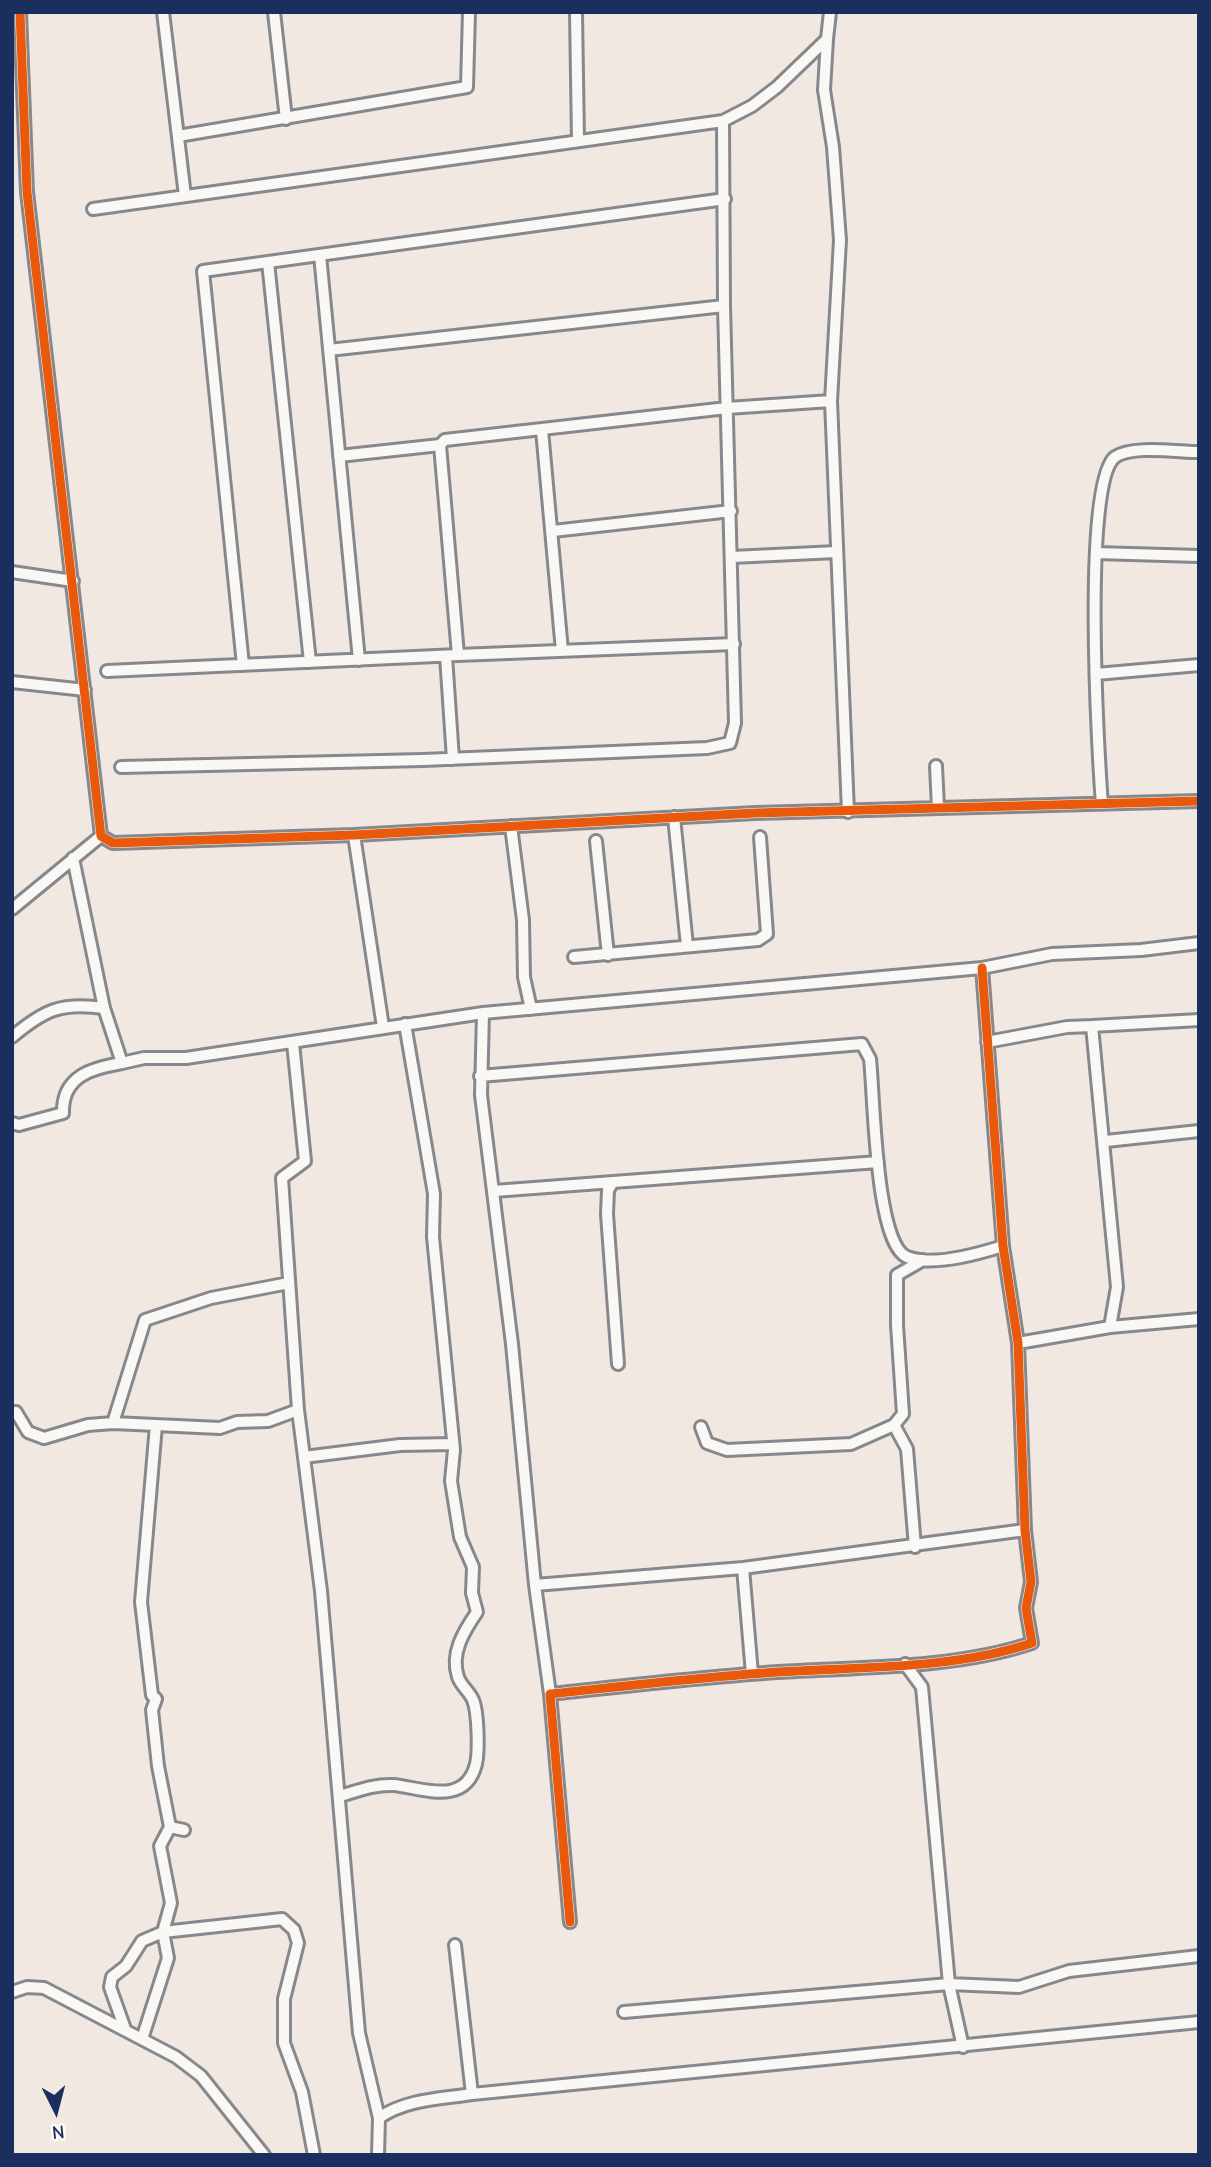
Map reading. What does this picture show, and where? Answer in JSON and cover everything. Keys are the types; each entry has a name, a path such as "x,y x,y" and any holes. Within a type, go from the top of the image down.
{"street":[{"path":"20,12 27,192 101,836"},
{"path":"163,12 185,196"},
{"path":"274,12 286,119"},
{"path":"178,136 467,88 469,12"},
{"path":"576,12 578,140"},
{"path":"831,12 824,90 833,147 840,240 831,401 848,812"},
{"path":"93,209 723,121 752,106 777,87 827,39"},
{"path":"12,115 25,113"},
{"path":"121,767 453,759 723,747 730,743 734,733 734,644 724,306 723,121"},
{"path":"243,665 203,271 725,199"},
{"path":"320,255 359,660"},
{"path":"268,262 310,662"},
{"path":"329,350 724,306"},
{"path":"339,456 440,445 445,440 727,408 831,401"},
{"path":"542,430 562,651"},
{"path":"440,445 452,655 453,759"},
{"path":"1102,804 1096,674 1096,553 1102,479 1109,463 1129,451 1199,452"},
{"path":"553,531 731,511"},
{"path":"732,557 836,552"},
{"path":"1096,553 1199,556"},
{"path":"12,572 73,581"},
{"path":"107,671 734,644"},
{"path":"1096,674 1199,665"},
{"path":"12,682 85,690"},
{"path":"936,766 939,808"},
{"path":"101,836 113,843 354,835 674,817 1199,801"},
{"path":"674,817 687,946"},
{"path":"511,826 523,920 524,977 531,1009"},
{"path":"354,835 383,1027"},
{"path":"12,909 101,836"},
{"path":"574,957 758,940 766,934 760,837"},
{"path":"596,841 608,955"},
{"path":"73,858 104,1008 122,1063"},
{"path":"12,1123 19,1125 63,1113 63,1102 73,1079 97,1067 144,1058 186,1058 483,1013 982,968 1052,954 1141,950 1199,943"},
{"path":"550,1694 752,1674 905,1664 1008,1651 1032,1643 1026,1608 1031,1582 1025,1530 1018,1343 1003,1246 982,968"},
{"path":"12,1037 40,1013 82,1005 104,1008"},
{"path":"483,1013 480,1076 535,1585 550,1694 569,1922"},
{"path":"986,1042 1067,1027 1199,1020"},
{"path":"340,1796 393,1785 441,1793 453,1790 465,1782 476,1767 478,1748 473,1700 457,1676 457,1648 477,1612 472,1593 473,1567 460,1537 451,1481 453,1444 433,1237 434,1194 405,1024"},
{"path":"1092,1026 1117,1287 1110,1327"},
{"path":"293,1042 305,1161 282,1178 298,1410 321,1591 359,2033 379,2118 376,2155"},
{"path":"480,1076 862,1044 870,1059 878,1162 887,1228 896,1247 905,1257 923,1260 969,1256 1003,1246"},
{"path":"1105,1141 1199,1130"},
{"path":"494,1191 878,1162"},
{"path":"613,1182 608,1190 607,1214 618,1364"},
{"path":"701,1427 707,1443 727,1450 851,1444 894,1425 903,1414 897,1325 897,1275 923,1260"},
{"path":"113,1423 145,1320 211,1298 289,1283"},
{"path":"1018,1343 1110,1327 1199,1319"},
{"path":"12,1412 16,1412 28,1432 44,1438 89,1425 113,1423 212,1429 237,1422 268,1421 298,1410"},
{"path":"894,1425 907,1449 915,1546"},
{"path":"142,2039 168,1958 163,1932 171,1903 160,1846 170,1827 158,1766 152,1710 156,1699 152,1695 141,1602 156,1426"},
{"path":"304,1457 400,1446 453,1444"},
{"path":"535,1585 743,1568 1025,1530"},
{"path":"743,1568 752,1674"},
{"path":"905,1664 922,1687 949,1984 963,2047"},
{"path":"170,1827 184,1830"},
{"path":"125,2029 110,1987 112,1977 126,1966 142,1941 163,1932 282,1919 294,1930 298,1943 284,1999 284,2043 302,2092 314,2155"},
{"path":"456,1945 472,2094"},
{"path":"624,2012 949,1984 1019,1987 1069,1971 1199,1956"},
{"path":"12,1992 27,1987 44,1988 176,2057 201,2076 264,2155"},
{"path":"379,2118 391,2110 410,2104 472,2094 1199,2022"}],"cycle path":[{"path":"20,12 27,192 101,836 113,843 354,835 755,813 1199,801"},
{"path":"570,1922 550,1694 750,1674 939,1662 1002,1652 1032,1643 1026,1608 1031,1582 1025,1530 1018,1343 1003,1246 982,968"}]}
